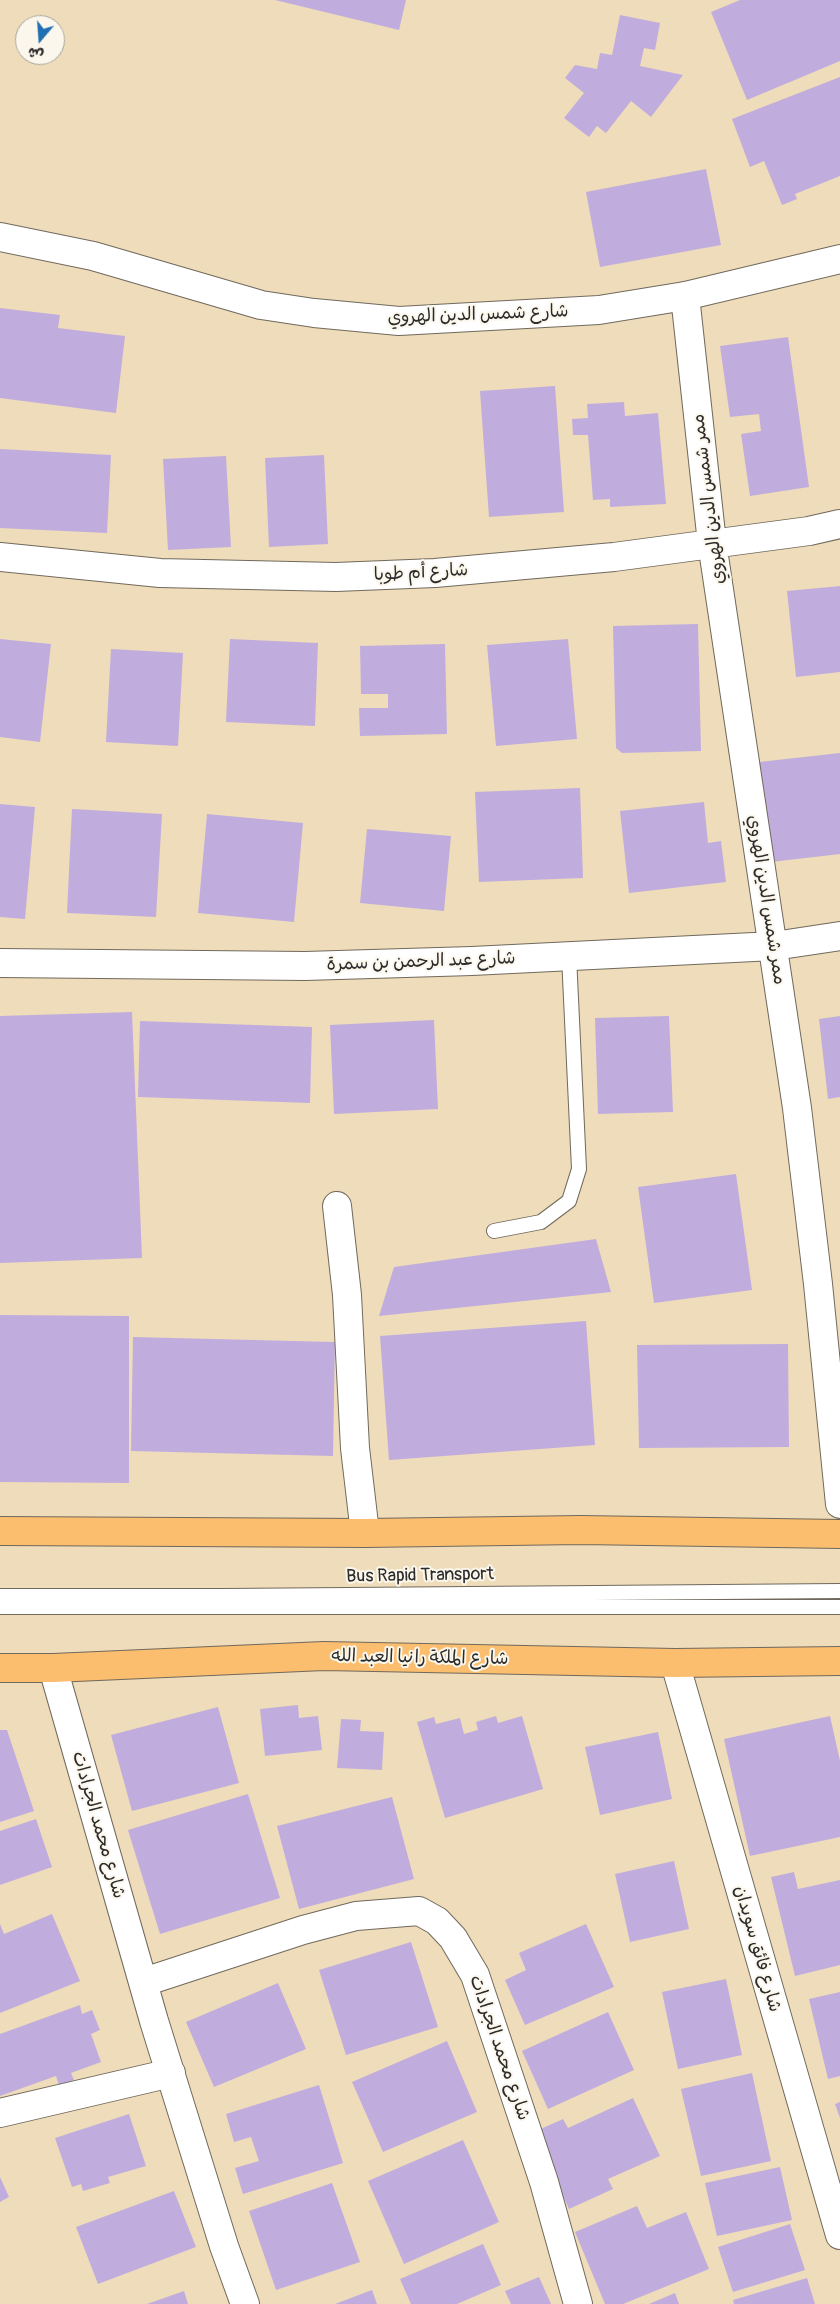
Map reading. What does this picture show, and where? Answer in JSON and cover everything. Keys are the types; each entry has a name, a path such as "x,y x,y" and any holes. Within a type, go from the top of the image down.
{"main road":[{"path":"0,1530 365,1532 581,1530 840,1534"},
{"name":"شارع الملكة رانيا العبد الله","path":"0,1668 53,1668 324,1656 675,1663 840,1661"}],"street":[{"name":"شارع شمس الدين الهروي","path":"0,237 92,256 261,305 314,313 399,321 599,310 685,296 840,259"},
{"name":"ممر شمس الدين الهروي","path":"685,296 712,543 774,946 817,1274 840,1504"},
{"name":"شارع أم طوبا","path":"0,557 160,573 336,577 435,573 614,557 809,531 840,524"},
{"name":"شارع عبد الرحمن بن سمرة","path":"0,963 305,966 774,946 840,936"},
{"path":"337,1206 347,1295 355,1448 365,1532"},
{"name":"شارع فائق سويدان","path":"675,1663 840,2236"},
{"name":"شارع محمد الجرادات","path":"53,1668 154,2021 172,2073 224,2246 245,2304"},
{"name":"شارع محمد الجرادات","path":"144,1982 294,1933 356,1916 419,1912 437,1920 453,1938 476,1975 544,2182 578,2304"},
{"path":"0,2113 172,2073"}],"lane":[{"path":"494,1231 541,1222 569,1201 579,1169 569,956"},
{"name":"Bus Rapid Transport","path":"0,1596 840,1591"},
{"name":"Bus Rapid Transport","path":"0,1607 840,1607"}],"building":[{"path":"275,0 406,0 399,30"},
{"path":"740,0 840,0 840,61 747,100 711,12"},
{"path":"620,15 660,23 655,50 644,48 640,66 683,75 651,117 631,101 606,133 597,126 589,137 564,118 584,93 565,78 575,65 597,69 600,53 612,55"},
{"path":"840,77 840,176 795,194 797,199 782,205 764,161 750,167 732,119"},
{"path":"706,169 721,245 600,267 586,192"},
{"path":"0,308 60,315 58,328 125,336 116,413 0,398"},
{"path":"788,337 809,487 750,496 741,434 761,431 759,414 730,417 720,346"},
{"path":"555,386 564,512 489,517 480,391"},
{"path":"624,402 625,416 658,413 666,504 610,507 610,499 593,500 588,435 573,435 572,419 588,418 587,404"},
{"path":"0,449 111,455 107,533 0,528"},
{"path":"324,455 328,544 269,547 265,458"},
{"path":"226,456 231,547 168,550 163,459"},
{"path":"840,586 840,672 796,677 787,591"},
{"path":"698,624 701,751 622,753 616,748 613,626"},
{"path":"0,639 51,644 40,742 0,737"},
{"path":"230,639 318,643 315,726 226,722"},
{"path":"568,639 577,739 496,746 487,645"},
{"path":"445,644 447,734 360,736 359,708 388,708 388,694 361,694 360,646"},
{"path":"111,649 183,653 178,746 106,742"},
{"path":"840,753 840,854 771,862 759,762"},
{"path":"580,788 583,878 479,882 475,792"},
{"path":"704,802 708,843 721,841 726,882 629,893 620,811"},
{"path":"0,804 35,807 25,919 0,917"},
{"path":"72,809 162,814 156,917 67,913"},
{"path":"207,814 303,823 294,922 198,913"},
{"path":"367,829 451,836 444,911 360,903"},
{"path":"132,1012 142,1258 0,1263 0,1016"},
{"path":"669,1016 673,1112 598,1114 595,1018"},
{"path":"840,1016 840,1097 828,1099 819,1019"},
{"path":"434,1020 438,1109 334,1114 330,1025"},
{"path":"140,1021 312,1027 310,1103 138,1097"},
{"path":"736,1174 752,1290 654,1303 638,1187"},
{"path":"596,1239 611,1292 379,1316 394,1267"},
{"path":"0,1315 129,1316 129,1483 0,1482"},
{"path":"586,1321 595,1445 389,1460 380,1336"},
{"path":"133,1337 335,1342 333,1456 131,1451"},
{"path":"788,1344 789,1447 639,1448 637,1345"},
{"path":"298,1705 299,1718 318,1716 322,1750 265,1756 260,1709"},
{"path":"218,1707 239,1783 132,1811 111,1735"},
{"path":"496,1716 498,1723 522,1716 543,1789 445,1818 417,1722 434,1717 436,1724 460,1718 464,1734 478,1730 476,1722"},
{"path":"830,1716 840,1761 840,1837 750,1856 724,1739"},
{"path":"341,1719 361,1720 360,1731 384,1732 382,1770 337,1768"},
{"path":"0,1730 7,1730 34,1811 0,1822"},
{"path":"658,1732 672,1799 600,1815 585,1747"},
{"path":"248,1794 280,1898 160,1934 128,1830"},
{"path":"392,1797 414,1879 299,1909 277,1826"},
{"path":"36,1819 52,1867 0,1885 0,1831"},
{"path":"674,1861 689,1929 630,1942 615,1874"},
{"path":"794,1872 798,1889 840,1880 840,1965 795,1976 771,1877"},
{"path":"52,1914 80,1981 0,2013 0,1924 4,1934"},
{"path":"586,1924 614,1987 525,2025 505,1980 526,1970 519,1953"},
{"path":"411,1942 438,2027 346,2055 319,1970"},
{"path":"726,1979 742,2055 678,2069 662,1992"},
{"path":"278,1983 306,2049 214,2087 186,2022"},
{"path":"840,1992 840,2076 828,2079 809,1999"},
{"path":"80,2005 82,2014 92,2010 100,2030 91,2034 101,2062 71,2073 74,2080 59,2086 56,2076 0,2096 0,2034"},
{"path":"608,2012 634,2070 548,2109 522,2051"},
{"path":"447,2041 477,2112 383,2152 352,2082"},
{"path":"752,2073 771,2161 701,2176 681,2089"},
{"path":"319,2085 343,2163 243,2194 235,2168 259,2161 251,2137 234,2142 226,2114"},
{"path":"633,2098 660,2156 608,2179 613,2189 569,2209 534,2132 563,2119 568,2128"},
{"path":"840,2102 840,2118 835,2104"},
{"path":"129,2114 146,2166 108,2177 110,2183 83,2191 81,2184 72,2187 55,2138"},
{"path":"463,2140 499,2222 404,2264 368,2181"},
{"path":"780,2167 792,2220 717,2236 705,2183"},
{"path":"0,2177 9,2197 0,2202"},
{"path":"332,2183 360,2262 276,2290 249,2211"},
{"path":"174,2191 196,2247 98,2284 76,2227"},
{"path":"637,2206 647,2228 686,2212 709,2269 623,2304 605,2304 575,2232"},
{"path":"790,2224 805,2270 733,2292 718,2247"},
{"path":"483,2244 501,2285 457,2304 411,2304 400,2279"},
{"path":"539,2277 551,2304 511,2304 505,2291"},
{"path":"807,2278 815,2304 734,2304 733,2300"},
{"path":"372,2290 377,2304 335,2304"},
{"path":"184,2291 188,2304 147,2304"},
{"path":"675,2293 679,2304 649,2304"}]}
